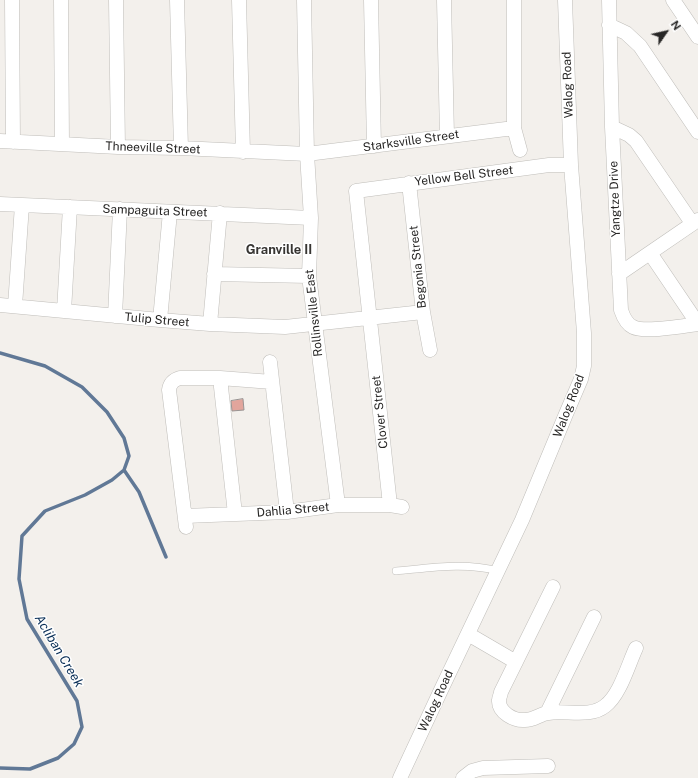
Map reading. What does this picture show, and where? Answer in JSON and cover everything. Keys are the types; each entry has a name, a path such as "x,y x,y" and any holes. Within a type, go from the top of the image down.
{"street":[{"path":"6,142 12,0"},
{"path":"62,0 62,144"},
{"path":"116,0 118,146"},
{"path":"177,0 181,148"},
{"path":"239,0 242,152"},
{"name":"Rollinsville East","path":"304,0 307,154 311,218 309,276 338,506"},
{"path":"371,0 374,146"},
{"path":"444,0 447,136"},
{"path":"514,0 514,128 520,150"},
{"name":"Walog Road","path":"400,778 522,520 578,386 584,366 584,333 571,165 565,0"},
{"name":"Yangtze Drive","path":"609,0 612,127 621,310 627,322 632,327 649,329 698,324"},
{"path":"673,0 698,37"},
{"path":"609,25 626,33 640,46 698,132"},
{"path":"612,127 629,135 641,148 696,221 619,274"},
{"name":"Starksville Street","path":"307,154 514,128"},
{"name":"Thneeville Street","path":"6,142 307,154"},
{"name":"Yellow Bell Street","path":"356,191 549,165 571,165"},
{"name":"Begonia Street","path":"409,183 423,312 430,350"},
{"name":"Clover Street","path":"356,191 370,318 396,506"},
{"name":"Sampaguita Street","path":"0,204 311,218"},
{"path":"15,306 22,205"},
{"path":"64,311 70,207"},
{"path":"115,316 120,209"},
{"path":"160,320 170,212"},
{"path":"210,324 220,214"},
{"path":"650,253 698,324"},
{"path":"214,274 309,276"},
{"name":"Tulip Street","path":"0,305 210,324 285,327 423,312"},
{"path":"270,362 287,512"},
{"name":"Dahlia Street","path":"220,378 180,378 173,381 170,385 169,390 185,522 235,514 287,512 338,506 396,506"},
{"path":"235,514 220,378 272,382"},
{"path":"553,587 501,692 499,701 501,708 507,715 517,720 526,720 536,718 547,713 589,712 603,708 616,694 636,648"},
{"path":"547,713 594,617"},
{"path":"468,634 516,662"},
{"path":"463,778 472,772 483,768 548,766"}],"lane":[{"path":"396,571 476,566 498,571"}],"building":[{"path":"243,399 244,410 232,411 231,401"}],"waterway":[{"name":"Acliban Creek","path":"0,353 45,366 82,387 107,412 124,438 129,456 124,470 112,480 85,495 45,511 22,536 19,579 27,619 77,701 82,727 74,744 58,758 30,769 0,768"},
{"path":"124,470 139,492 166,557"}],"district":[{"name":"Granville II","path":"279,250"}]}
